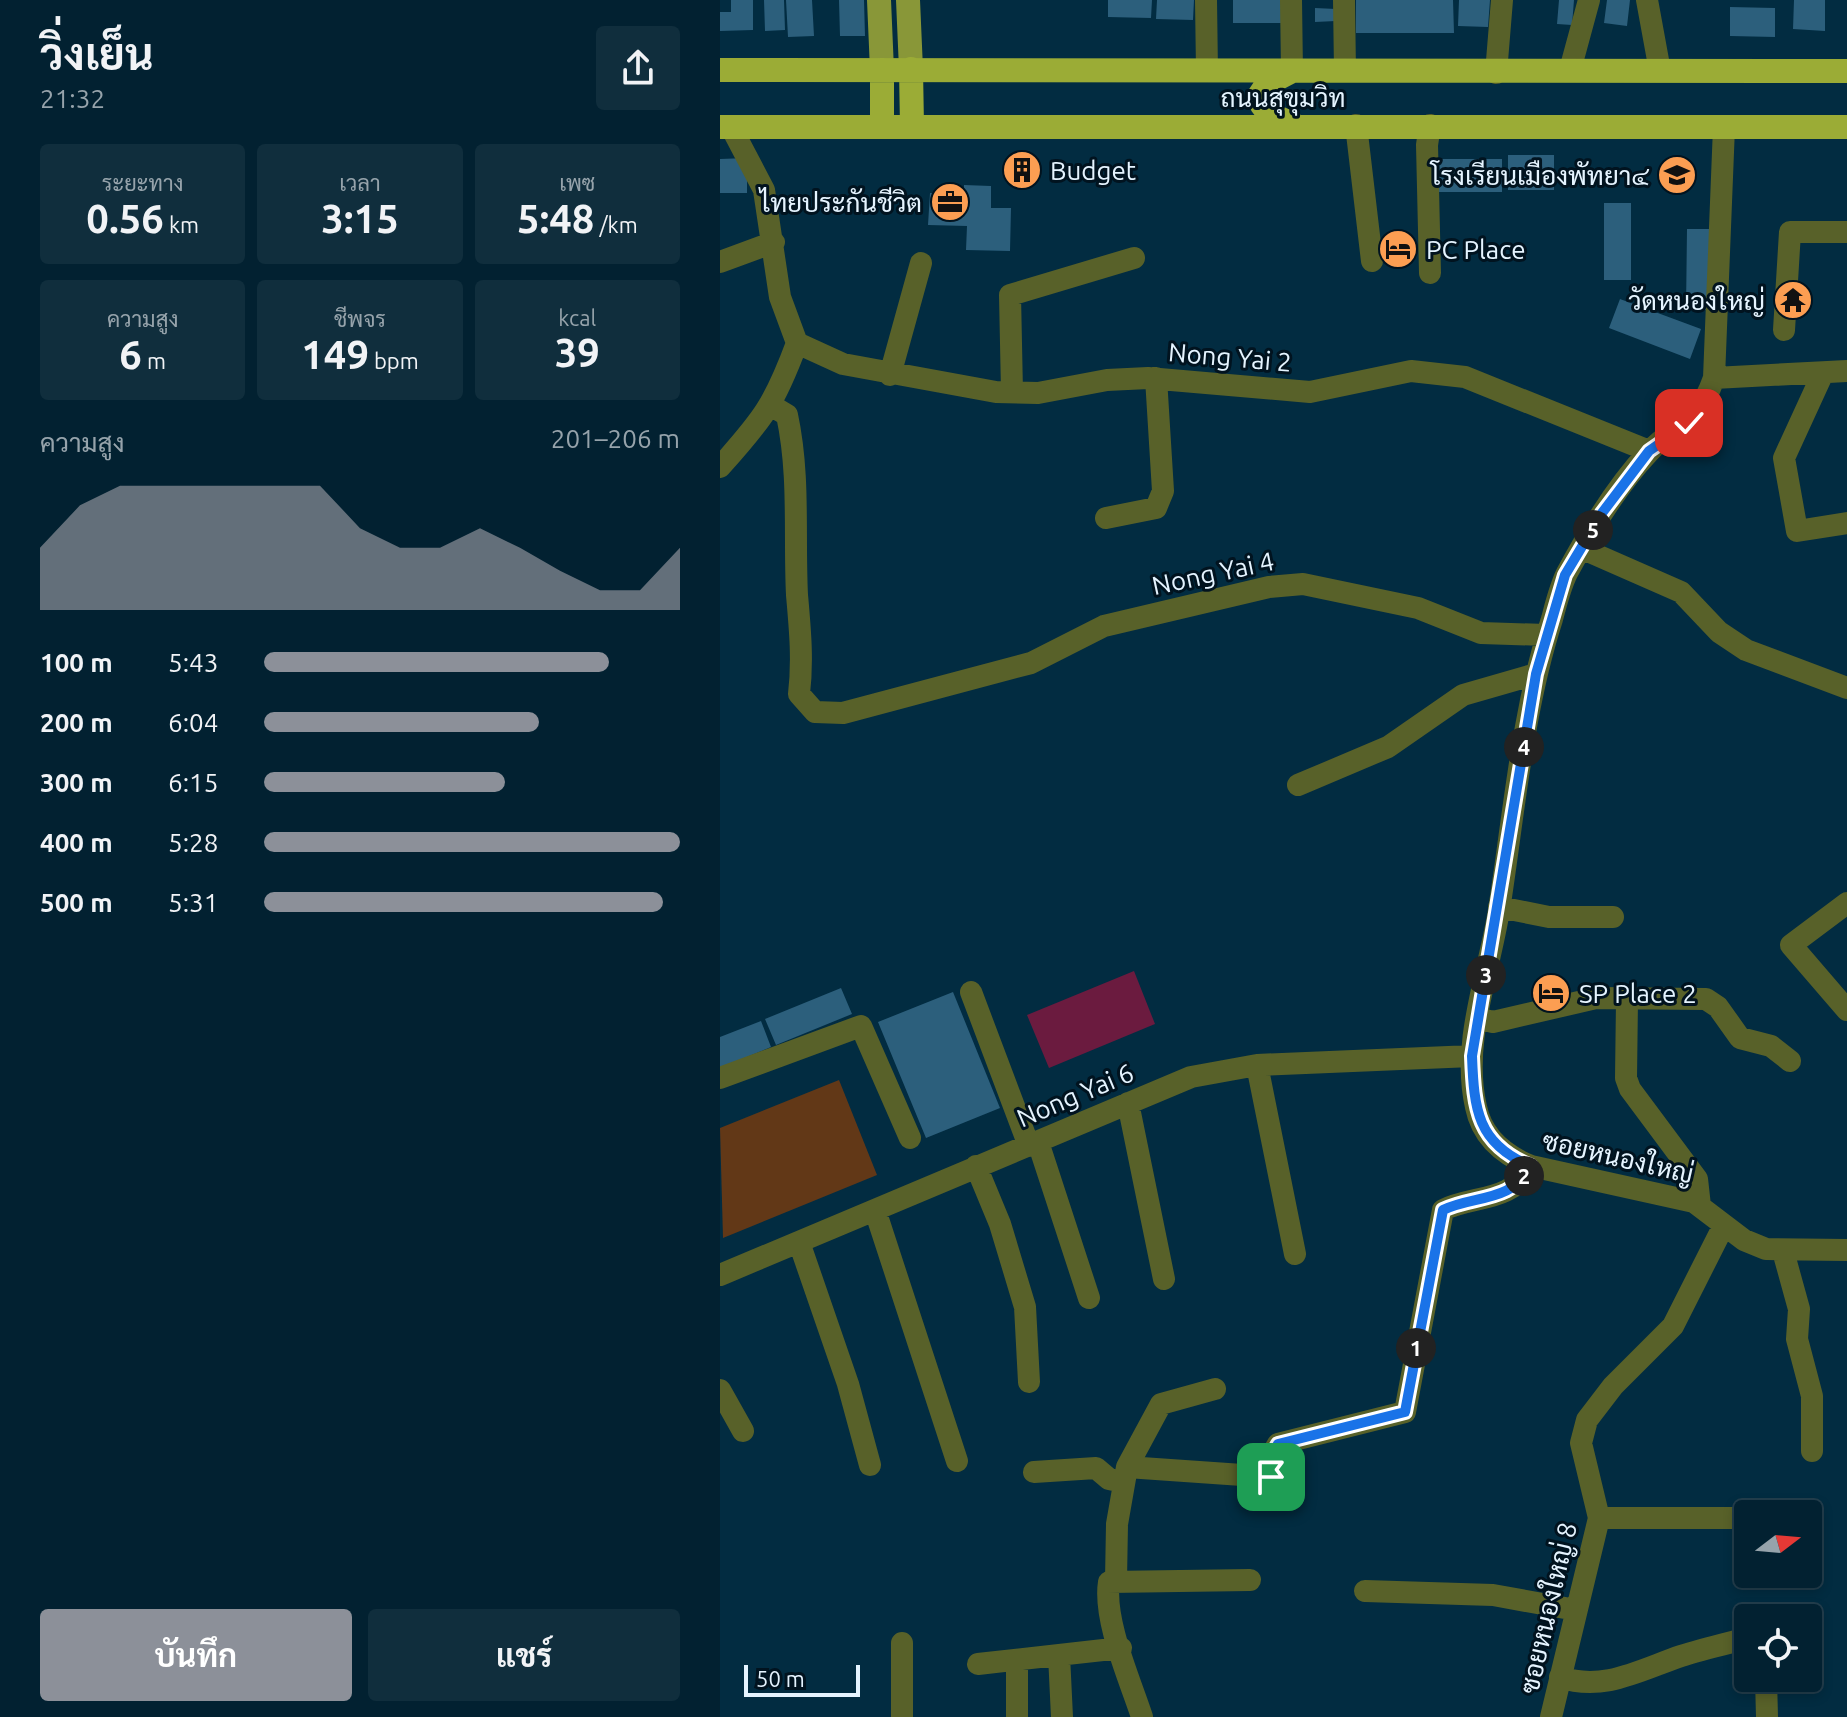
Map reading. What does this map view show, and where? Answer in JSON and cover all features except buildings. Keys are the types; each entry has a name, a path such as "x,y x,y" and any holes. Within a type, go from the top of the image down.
{"highway":[{"path":"911,69 912,126"},
{"name":"ถนนสุขุมวิท","path":"720,70 1847,71"},
{"path":"882,70 882,125"},
{"path":"1292,71 1267,84 1259,96 1260,104 1269,113 1295,125"},
{"name":"ถนนสุขุมวิท","path":"726,127 1847,127"}],"main road":[{"path":"879,0 882,70"},
{"path":"908,0 911,69"}],"street":[{"path":"1206,0 1207,71"},
{"path":"1291,0 1292,71"},
{"path":"1344,0 1345,71"},
{"path":"1496,73 1502,0"},
{"path":"1570,70 1589,0"},
{"path":"1647,0 1660,71"},
{"path":"1356,125 1372,261"},
{"path":"1430,125 1427,145 1430,273"},
{"path":"720,467 754,432 772,406 797,343 780,297 764,190 726,127"},
{"name":"ซอยหนองใหญ่","path":"1724,127 1714,378 1705,405 1689,423 1649,451 1602,513 1565,575 1536,674 1499,907 1477,1018 1472,1056 1476,1111 1486,1134 1511,1158 1531,1166 1677,1196 1700,1206 1744,1240 1766,1249 1847,1250"},
{"path":"1784,330 1790,232 1847,232"},
{"path":"720,262 774,242"},
{"path":"1012,392 1010,295 1134,258"},
{"path":"890,375 921,263"},
{"name":"Nong Yai 2","path":"797,343 843,364 890,375 1012,392 1038,393 1107,380 1156,378 1310,392 1411,371 1465,377 1649,451"},
{"path":"1714,378 1847,371"},
{"path":"1823,373 1784,458 1797,531 1847,523"},
{"path":"1106,518 1156,508 1163,491 1156,378"},
{"name":"Nong Yai 4","path":"772,406 787,415 793,441 798,505 797,596 801,619 799,694 815,712 843,713 1031,663 1104,626 1269,587 1303,584 1330,588 1418,608 1481,633 1546,635"},
{"path":"1583,549 1681,592 1719,632 1746,650 1847,688"},
{"path":"1298,785 1388,747 1463,695 1536,674"},
{"path":"1847,903 1791,945 1847,1010"},
{"path":"1499,907 1549,917 1613,917"},
{"path":"971,992 1033,1144 1089,1298"},
{"path":"1477,1018 1493,1022 1596,998 1706,999 1718,1007 1740,1038 1771,1046 1790,1061"},
{"path":"1627,1000 1626,1078 1630,1089 1697,1179 1700,1206"},
{"path":"720,1078 861,1026 910,1138"},
{"name":"Nong Yai 6","path":"720,1275 1191,1077 1257,1065 1472,1056"},
{"path":"1257,1065 1295,1254"},
{"path":"1128,1103 1164,1279"},
{"path":"976,1166 1000,1224 1025,1307 1029,1382"},
{"path":"1034,1472 1096,1468 1109,1479 1125,1474 1271,1477 1274,1451 1278,1444 1405,1412 1443,1210 1495,1197 1515,1185 1531,1166"},
{"path":"875,1210 957,1461"},
{"name":"ซอยหนองใหญ่ 8","path":"1551,1717 1599,1518 1581,1443 1587,1420 1613,1386 1673,1326 1724,1225"},
{"path":"799,1242 848,1384 870,1465"},
{"path":"1783,1251 1799,1309 1797,1339 1812,1396 1812,1451"},
{"path":"1116,1580 1117,1524 1125,1474 1161,1404 1215,1389"},
{"path":"720,1390 743,1431"},
{"path":"1599,1518 1734,1518"},
{"path":"1142,1717 1107,1595 1109,1582 1250,1580"},
{"path":"1365,1591 1493,1595 1576,1610"},
{"path":"1560,1677 1574,1682 1627,1678 1700,1650 1734,1642"},
{"path":"902,1643 902,1717"},
{"path":"978,1664 1121,1648"},
{"path":"1059,1655 1062,1717"},
{"path":"1017,1660 1017,1717"},
{"path":"1766,1692 1767,1717"}],"shaded area":[{"path":"1134,971 1155,1024 1049,1068 1027,1015"},
{"path":"839,1080 877,1175 723,1238 720,1128"}],"place":[{"name":"Budget","path":"1022,170"},
{"name":"โรงเรียนเมืองพัทยา๔","path":"1677,175"},
{"name":"ไทยประกันชีวิต","path":"950,202"},
{"name":"PC Place","path":"1398,249"},
{"name":"วัดหนองใหญ่","path":"1793,300"},
{"name":"SP Place 2","path":"1551,993"}],"route":[{"path":"1271,1477 1274,1451 1278,1444 1405,1412 1443,1210 1452,1205 1495,1197 1515,1185 1531,1166 1511,1158 1486,1134 1476,1111 1472,1056 1536,674 1565,575 1602,513 1649,451 1689,423"}]}
